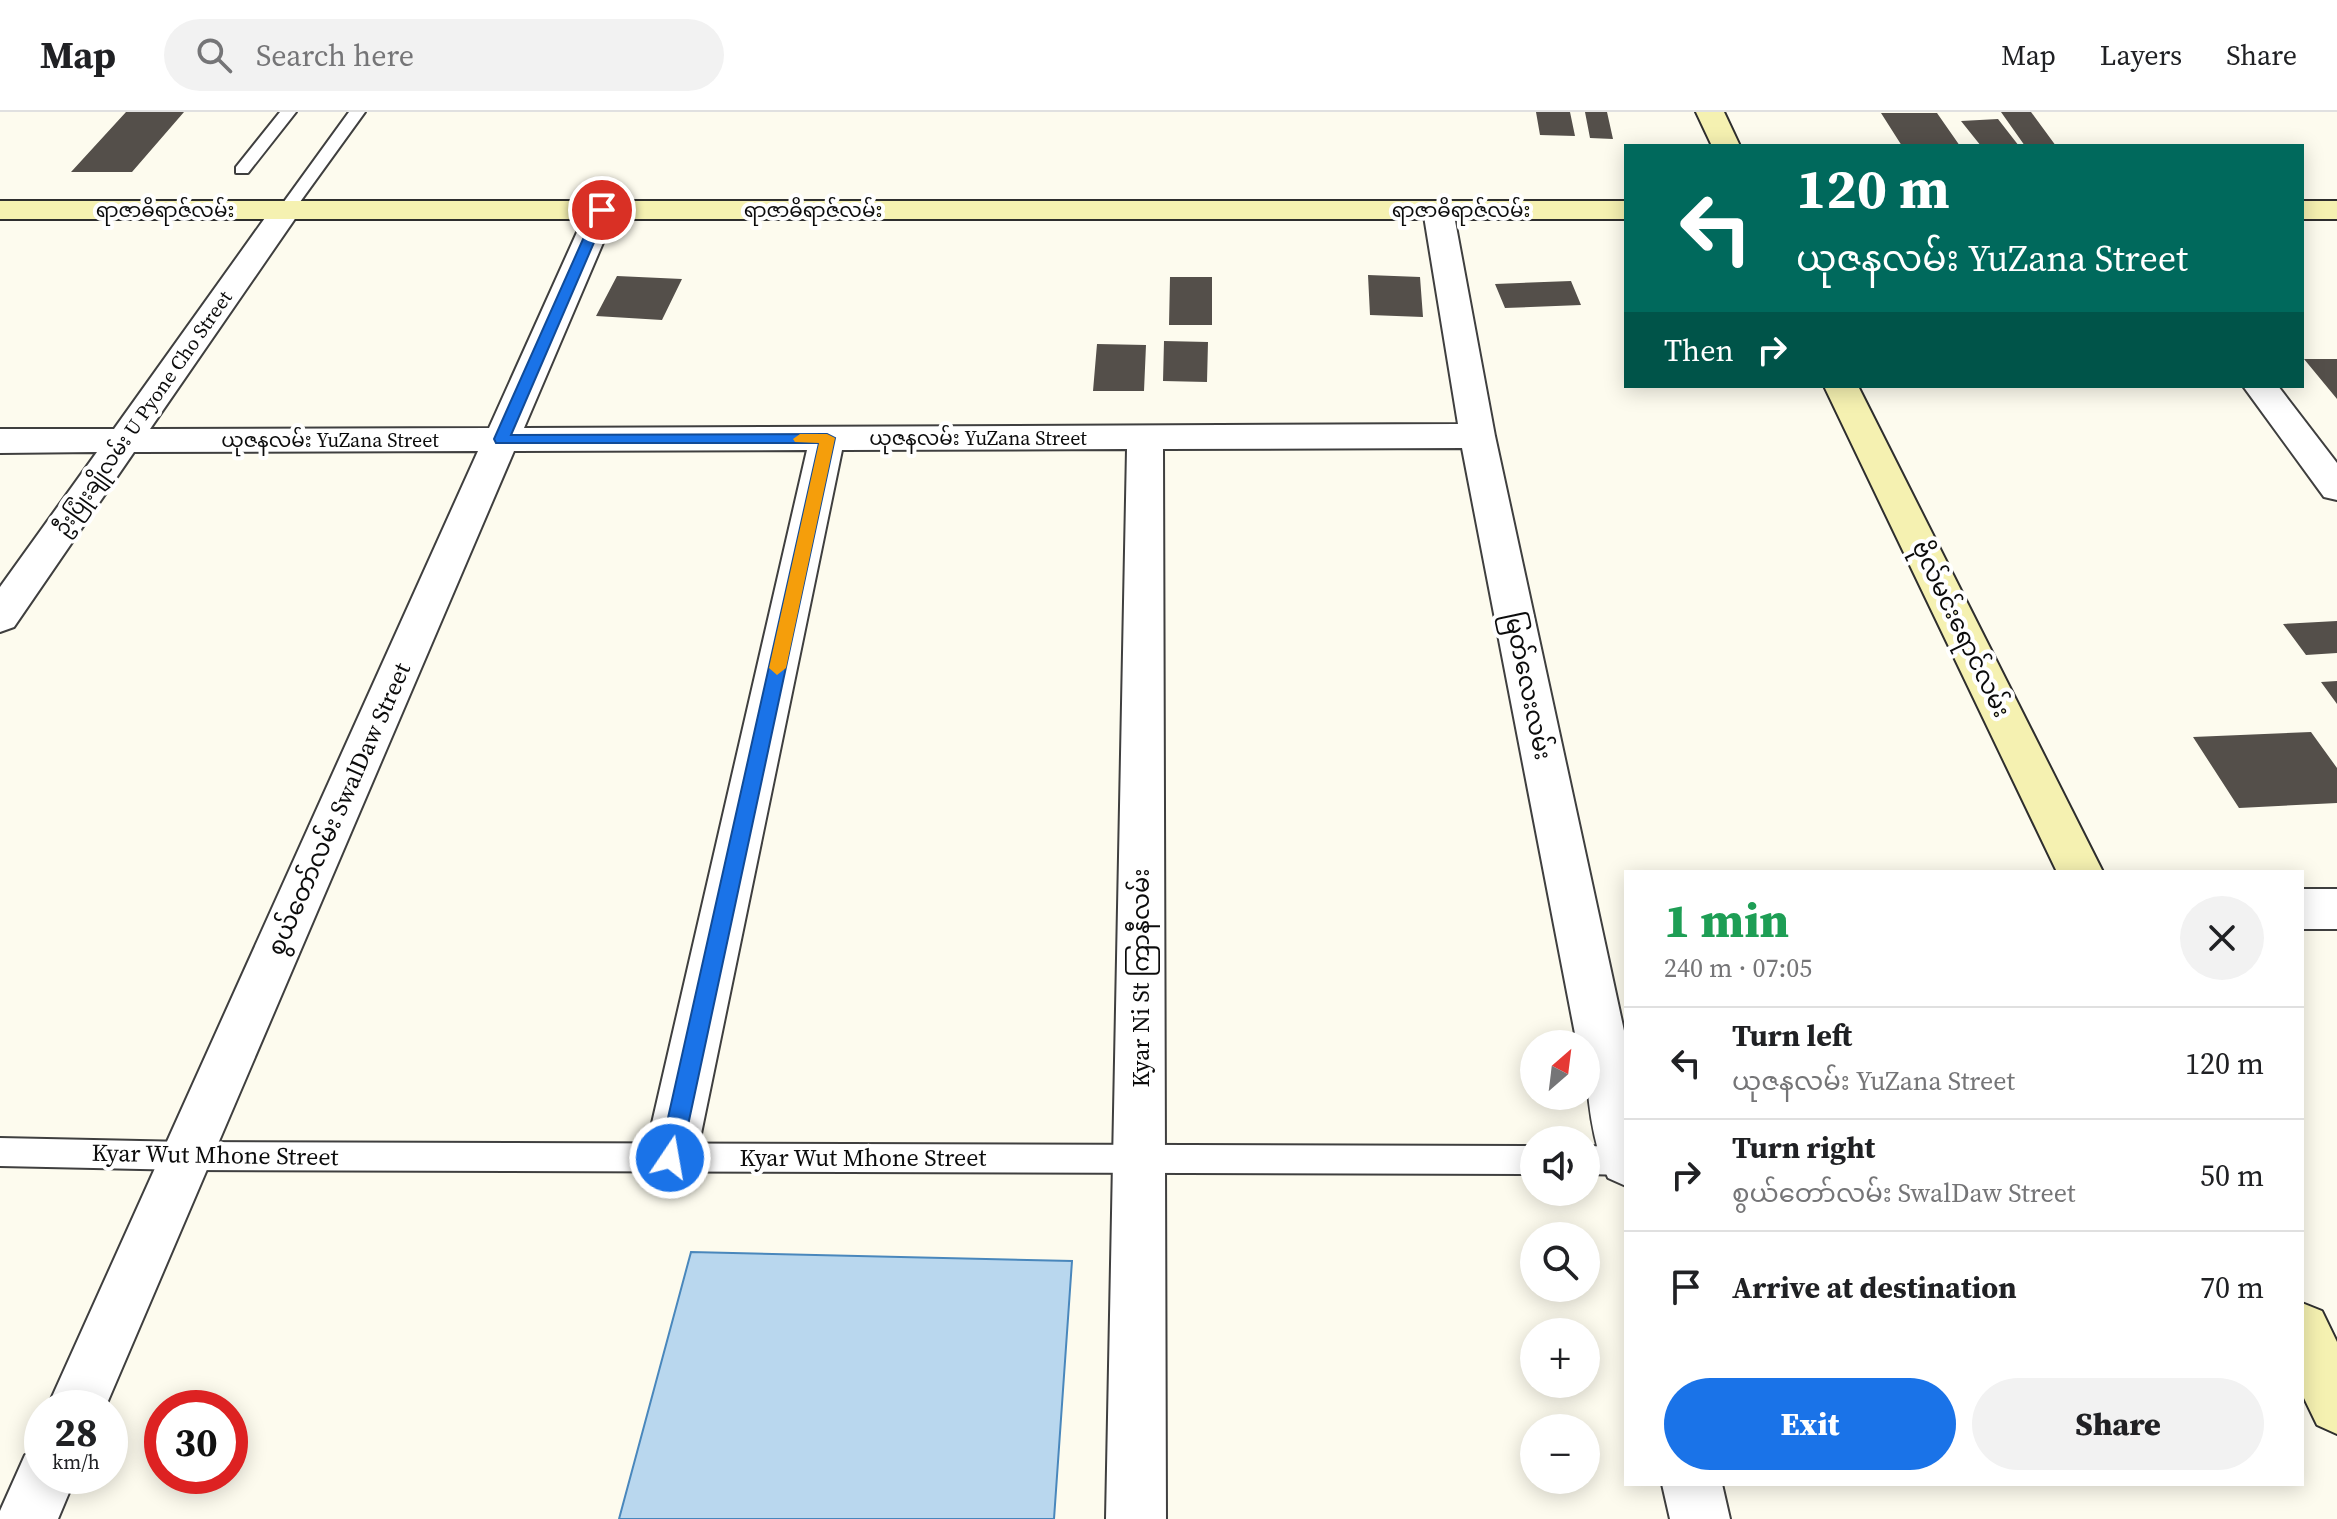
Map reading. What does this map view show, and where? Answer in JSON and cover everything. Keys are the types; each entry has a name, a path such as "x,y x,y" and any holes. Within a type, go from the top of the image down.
{"street":[{"path":"1710,112 1725,144"},
{"name":"ရာဇာဓိရာဇ်လမ်း","path":"0,210 1624,210"},
{"name":"ဦးပြုံးချိုလမ်း U Pyone Cho Street","path":"0,617 286,210"},
{"name":"စွယ်တော်လမ်း SwalDaw Street","path":"84,1390 602,210"},
{"name":"မြတ်လေးလမ်း","path":"1438,210 1477,436 1624,1150"},
{"path":"2304,210 2337,210"},
{"name":"ဗိုလ်မင်းရောင်လမ်း","path":"1842,388 2079,870"},
{"path":"2262,388 2337,488"},
{"name":"ယုဇနလမ်း YuZana Street","path":"0,441 1477,436"},
{"name":"Kyar Ni St ကြာနီလမ်း","path":"1136,1519 1145,437"},
{"path":"670,1158 827,438"},
{"path":"2304,909 2337,909"},
{"path":"2304,1335 2337,1405"},
{"path":"1692,1486 1700,1519"},
{"path":"27,1519 38,1494"}],"lane":[{"path":"242,170 288,112"},
{"path":"286,210 357,112"},
{"name":"Kyar Wut Mhone Street","path":"0,1152 187,1156 1520,1160"},
{"path":"1600,1160 1624,1160"}],"water":[{"path":"691,1252 1072,1261 1054,1519 619,1519"}],"building":[{"path":"126,112 184,112 132,172 71,172"},
{"path":"1536,112 1570,112 1575,136 1540,135"},
{"path":"1585,112 1607,112 1613,139 1590,138"},
{"path":"2001,112 2031,112 2055,144 2024,144"},
{"path":"1881,113 1937,113 1959,144 1901,144"},
{"path":"1998,119 2017,144 1979,144 1961,121"},
{"path":"1368,275 1420,277 1423,317 1370,315"},
{"path":"617,276 682,279 662,320 596,316"},
{"path":"1170,277 1212,277 1212,325 1169,325"},
{"path":"1571,281 1581,305 1505,308 1495,284"},
{"path":"1164,341 1208,342 1207,382 1163,381"},
{"path":"1097,344 1146,345 1144,391 1093,391"},
{"path":"2304,359 2337,359 2337,399"},
{"path":"2337,621 2337,653 2306,655 2283,624"},
{"path":"2337,681 2337,704 2321,682"},
{"path":"2311,732 2337,768 2337,803 2239,808 2193,737"}],"slow traffic":[{"path":"777,668 827,438 800,439"}],"route":[{"path":"602,210 501,439 827,438 670,1158"}]}
